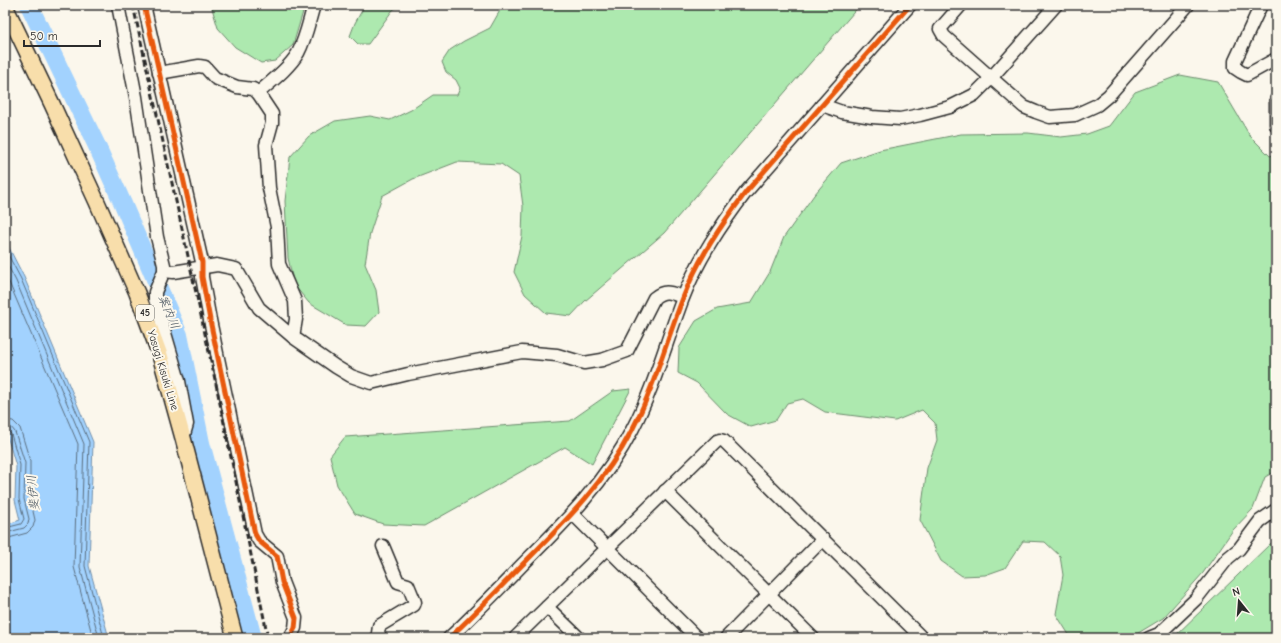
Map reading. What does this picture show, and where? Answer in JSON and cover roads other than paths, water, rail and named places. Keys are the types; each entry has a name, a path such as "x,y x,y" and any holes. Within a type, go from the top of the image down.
{"main road":[{"name":"Yasugi Kisuki Line","path":"5,6 52,104 137,293 160,355 235,638"}],"street":[{"path":"118,5 136,97 157,237 164,266 164,273 156,289 155,299 179,381 187,424 183,438"},
{"path":"144,5 202,262 202,277 255,534 259,541 277,556 282,582 296,618 295,628 290,638"},
{"path":"258,93 282,71 298,53 304,41 314,5"},
{"path":"449,638 573,514 602,479 632,432 644,408 683,297 696,267 722,223 746,192 910,5"},
{"path":"961,5 940,29 944,36 1024,107 1050,117 1075,115 1097,105 1109,95 1188,5"},
{"path":"822,105 842,112 900,119 950,107 974,95 1056,5"},
{"path":"1261,5 1235,61 1235,68 1247,75 1276,59"},
{"path":"159,72 199,66 205,67 215,78 237,86 253,89 258,93 272,114 272,123 266,145 269,188 277,227 279,264 295,301 296,319 293,337"},
{"path":"1276,100 1276,125"},
{"path":"164,273 217,265 236,269 259,308 293,337 351,376 371,384 408,374 522,352 557,355 584,363 602,360 627,351 654,298 664,292 683,297"},
{"path":"515,638 665,491 717,441 720,440 724,441 922,638"},
{"path":"665,491 813,638"},
{"path":"1149,638 1159,634 1196,599 1228,558 1238,549 1260,521 1276,510"},
{"path":"573,514 697,638"},
{"path":"726,638 823,539"},
{"path":"381,638 378,633 379,626 414,605 415,602 408,585 398,582 383,546"},
{"path":"547,607 579,638"}],"water":[{"name":"斐伊川","path":"5,240 24,277 93,442 89,566 109,638 5,638 5,525 20,520 15,500 16,466 5,429"}],"waterway":[{"name":"案内川","path":"29,5 96,144 179,335 201,443 253,638"}],"railway":[{"path":"133,5 216,384 268,638"}]}
